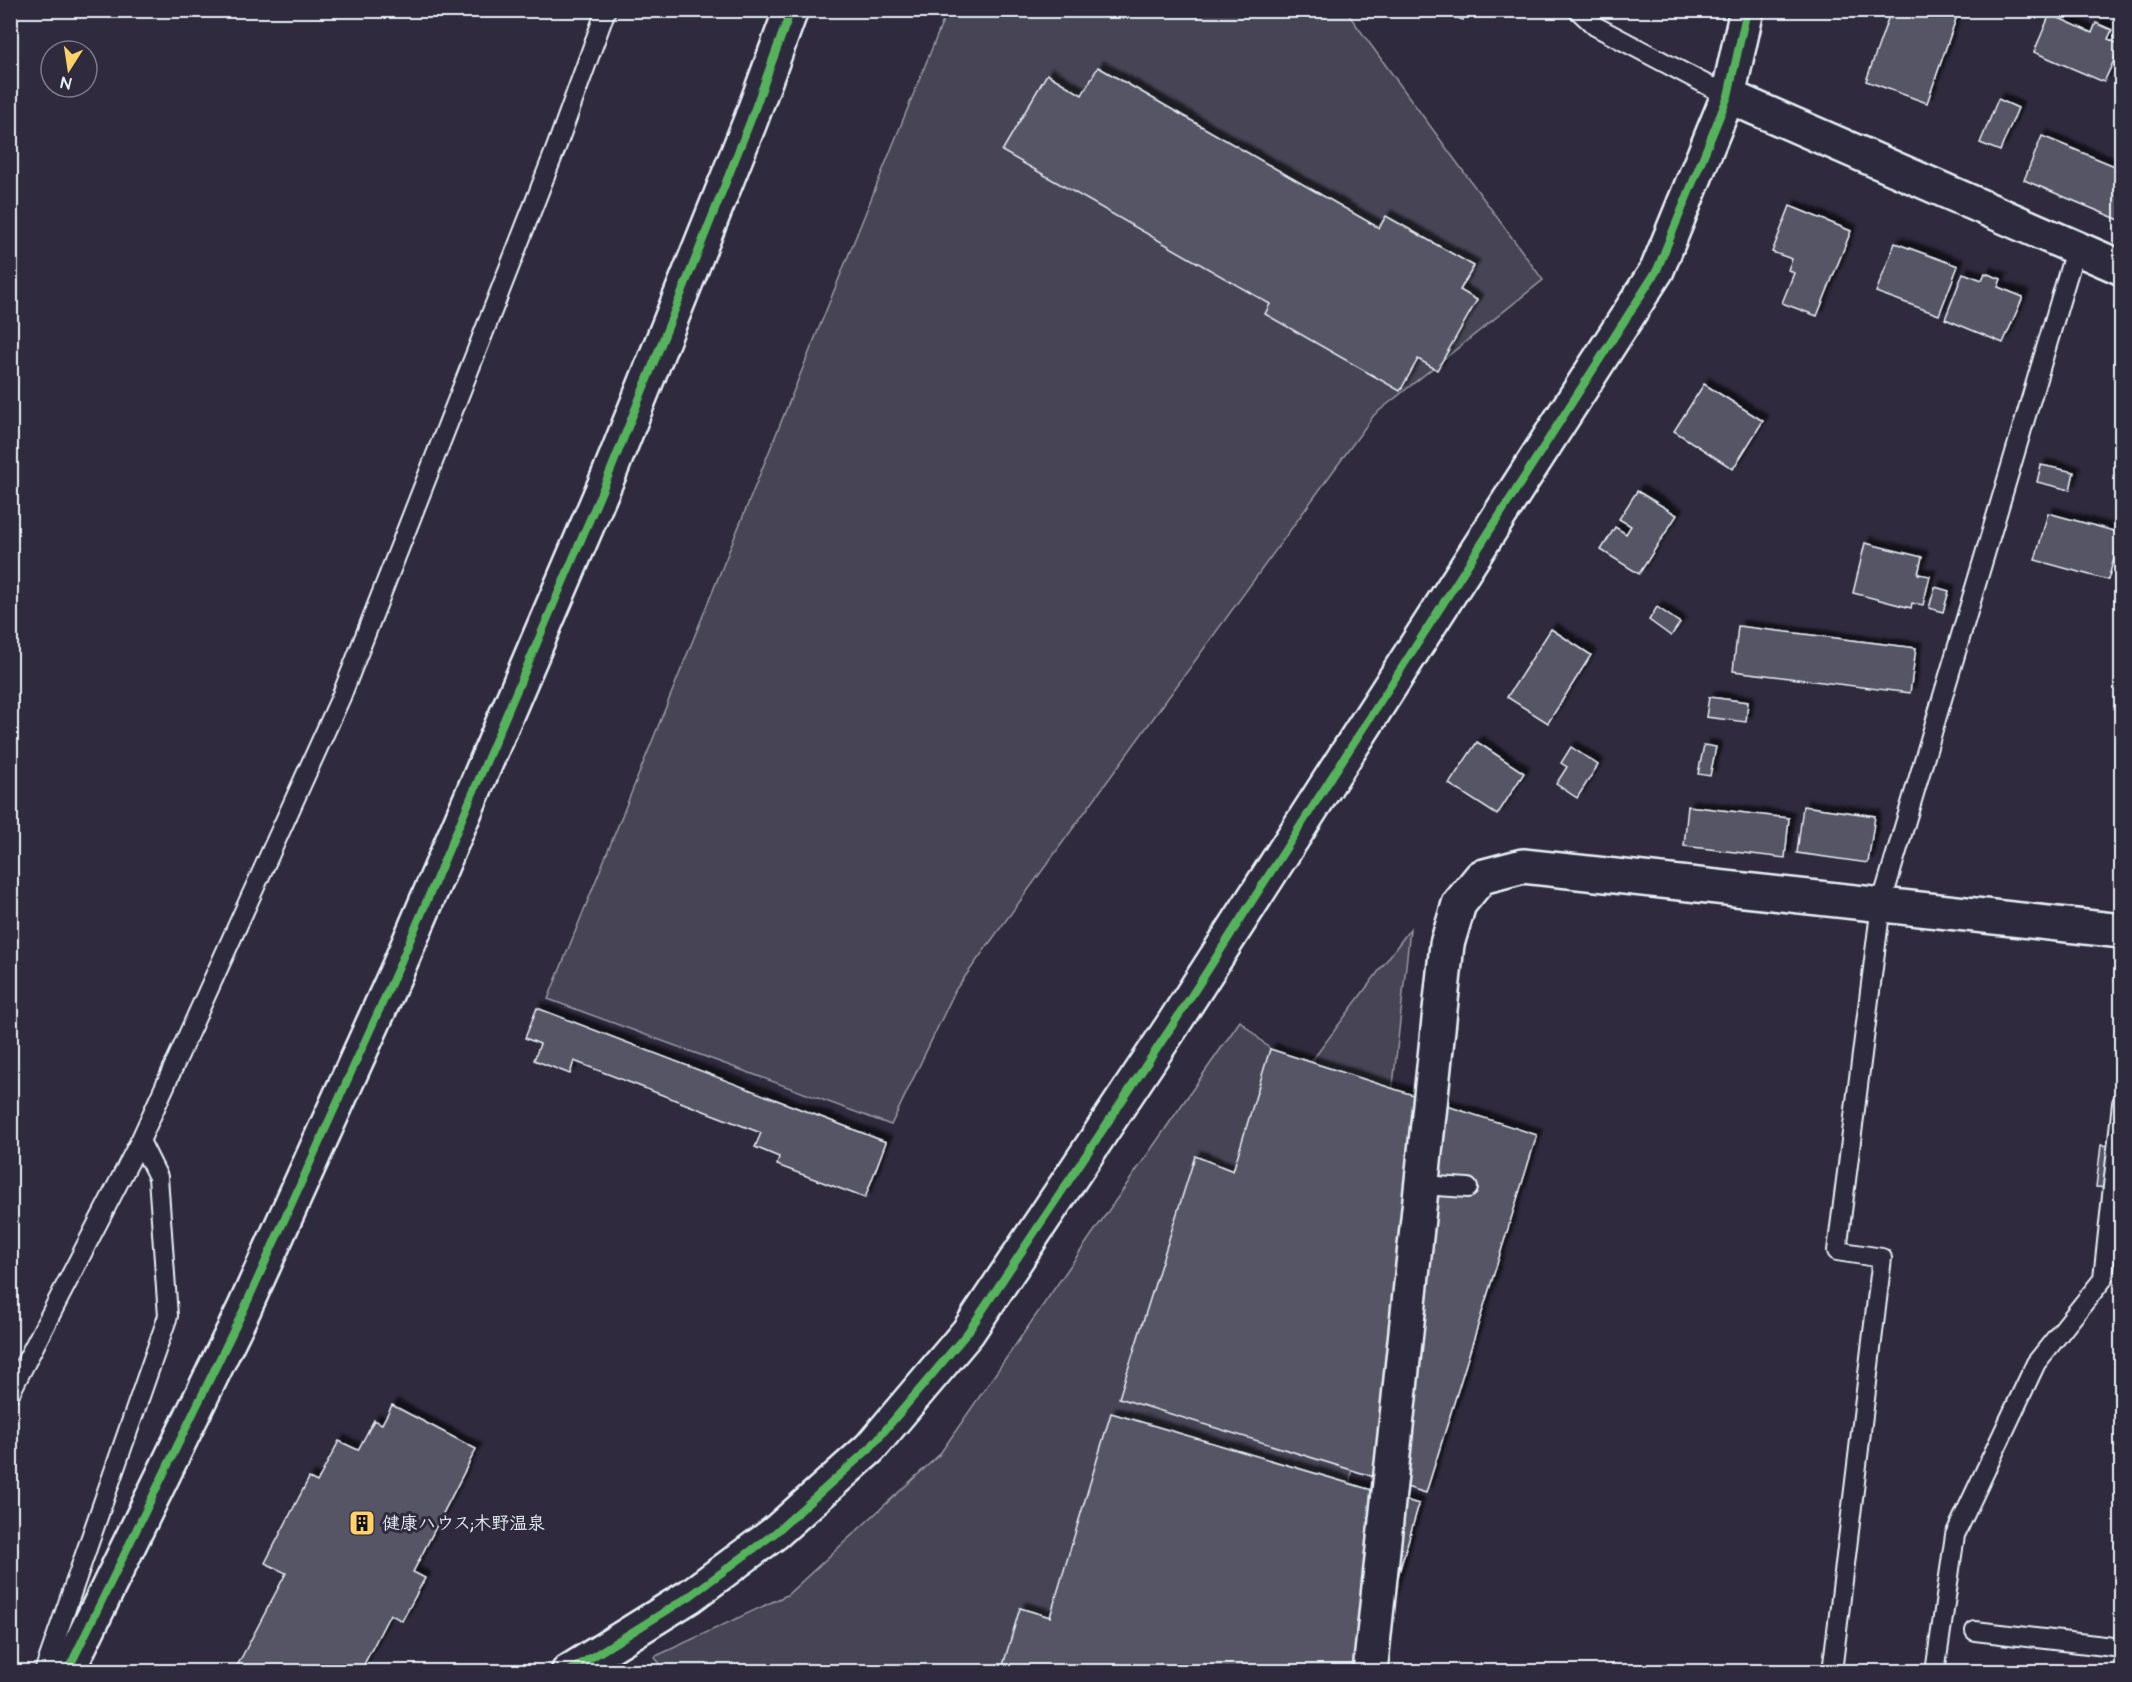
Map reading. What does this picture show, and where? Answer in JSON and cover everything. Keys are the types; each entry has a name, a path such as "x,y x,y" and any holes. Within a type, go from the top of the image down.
{"street":[{"path":"67,1671 244,1309 399,966 610,472 750,122 791,10"},
{"path":"568,1671 690,1596 775,1533 870,1448 969,1332 1172,1026 1657,270 1728,96 1747,10"},
{"path":"1728,96 2121,267"},
{"path":"1370,1671 1447,944 1459,904 1481,877 1523,866 2121,932"}],"lane":[{"path":"10,1393 140,1141 341,697 552,159 606,10"},
{"path":"1578,10 1595,27 1728,96"},
{"path":"1832,1671 1882,1258 1837,1251 1881,905 2076,248"},
{"path":"1935,1671 1955,1535 2036,1363 2103,1279 2121,1103"},
{"path":"44,1671 168,1316 158,1177 140,1141"},
{"path":"1421,1185 1468,1188"},
{"path":"1975,1631 2121,1648"}],"shaded area":[{"path":"947,11 1346,11 1543,280 1374,415 956,989 891,1125 548,999"},
{"path":"1410,929 1332,1648 1241,1672 668,1672 654,1657 787,1595 939,1455 1240,1021 1270,1049 1305,1070"}],"building":[{"path":"1436,10 1466,10 1463,20"},
{"path":"1891,10 1959,10 1927,103 1866,81"},
{"path":"2050,14 2092,33 2096,23 2112,30 2108,39 2121,45 2104,82 2034,52"},
{"path":"1098,67 1379,228 1386,216 1474,266 1460,290 1477,300 1437,370 1418,359 1400,391 1265,314 1270,304 1002,151 1047,74 1082,95"},
{"path":"1998,99 2018,108 2000,151 1980,143"},
{"path":"2042,136 2122,169 2122,221 2024,180"},
{"path":"1790,206 1851,231 1817,316 1782,303 1794,273 1788,270 1792,259 1772,252"},
{"path":"1895,243 1958,266 1939,315 1876,292"},
{"path":"1963,273 1982,280 1985,273 2001,279 1998,287 2023,297 2003,343 1945,319"},
{"path":"1704,384 1763,421 1733,469 1674,431"},
{"path":"2041,465 2074,472 2070,490 2037,482"},
{"path":"1637,491 1677,515 1639,574 1601,550 1615,527 1626,534 1631,526 1619,519"},
{"path":"2048,513 2121,533 2108,580 2035,560"},
{"path":"1865,543 1922,557 1918,574 1930,576 1923,605 1912,603 1911,608 1853,593"},
{"path":"1935,587 1949,591 1943,612 1929,608"},
{"path":"1657,607 1680,623 1671,636 1649,620"},
{"path":"1738,626 1916,648 1910,693 1733,671"},
{"path":"1551,629 1591,655 1548,723 1507,697"},
{"path":"1709,697 1748,702 1746,722 1706,717"},
{"path":"1477,742 1524,773 1497,815 1449,784"},
{"path":"1704,745 1716,747 1710,776 1698,774"},
{"path":"1571,747 1598,765 1577,798 1556,784 1567,767 1561,763"},
{"path":"1688,806 1789,818 1785,858 1684,846"},
{"path":"1803,806 1875,816 1868,863 1797,853"},
{"path":"537,1008 886,1142 865,1198 777,1165 779,1157 755,1147 761,1133 574,1061 570,1074 534,1060 540,1044 525,1038"},
{"path":"1270,1049 1537,1135 1426,1493 1119,1398 1195,1156 1233,1171"},
{"path":"2101,1145 2114,1147 2109,1188 2096,1187"},
{"name":"健康ハウス;木野温泉","path":"392,1405 476,1449 413,1572 425,1578 402,1621 390,1614 360,1672 247,1672 237,1666 286,1573 265,1563 309,1478 317,1482 339,1441 358,1450 374,1420 382,1424"},
{"path":"1111,1413 1419,1504 1370,1672 1001,1672 1020,1608 1050,1617"}],"cycle path":[{"path":"67,1672 244,1309 399,966 610,472 750,122 791,10"},
{"path":"568,1672 690,1596 775,1533 870,1448 968,1332 1172,1026 1657,270 1728,96 1747,10"}],"place":[{"name":"健康ハウス;木野温泉","path":"362,1523"}]}
